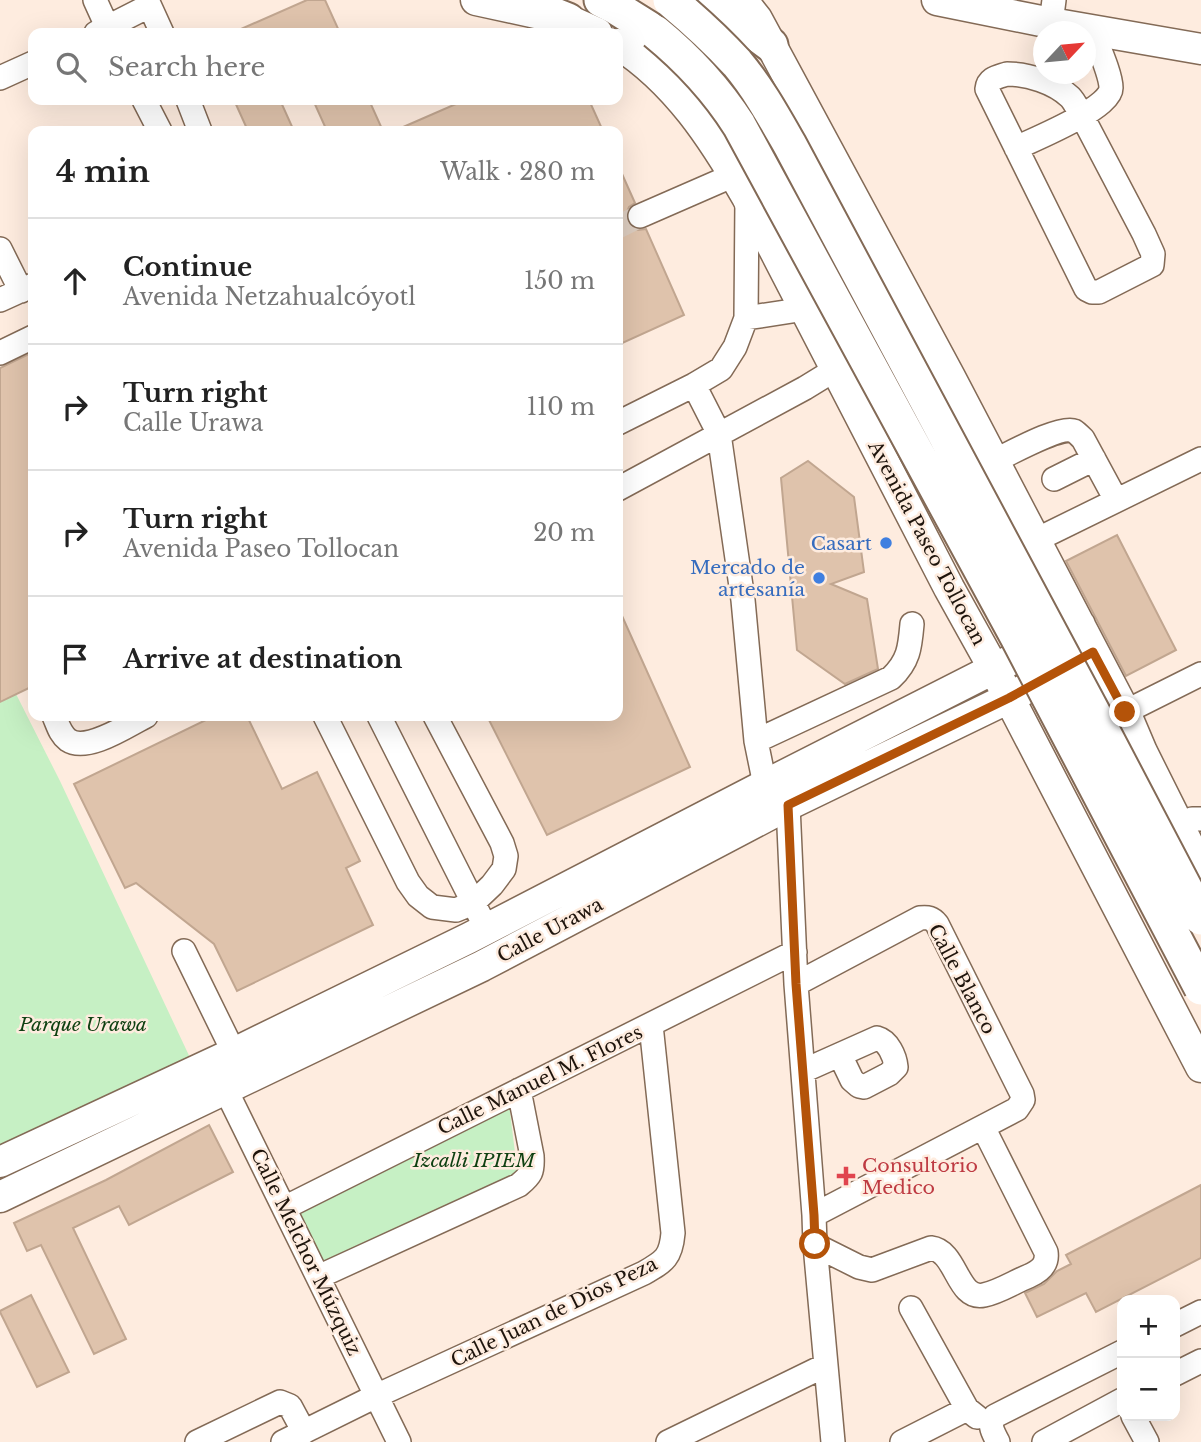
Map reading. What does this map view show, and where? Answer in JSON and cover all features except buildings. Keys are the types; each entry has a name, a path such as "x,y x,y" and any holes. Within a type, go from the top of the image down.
{"highway":[{"path":"517,0 582,27"},
{"name":"Avenida Paseo Tollocan","path":"601,0 655,32 694,66 739,125 1017,637 1201,988"},
{"path":"670,0 706,31 739,65 767,105 1087,699 1201,918"},
{"path":"710,0 771,45"}],"main road":[{"path":"476,0 582,27"},
{"path":"742,0 757,19 950,377 1125,712 1142,752 1190,822 1201,870"},
{"path":"937,0 1053,12 1072,21"},
{"path":"1096,31 1201,49"},
{"name":"Avenida Paseo Tollocan","path":"623,47 654,70 672,89 705,130 741,186 1201,1067"},
{"path":"854,403 855,393 873,372 899,361 926,363 950,377"},
{"path":"949,588 975,605 990,607 1010,598 1026,583 1032,573 1037,551 1036,540"},
{"name":"Calle Urawa","path":"0,1162 223,1058 478,934 1080,625"},
{"name":"Calle Urawa","path":"0,1197 492,961 788,805 1009,698 1093,652"},
{"path":"1059,797 1054,780 1060,768 1079,751 1104,743 1118,743 1142,752"}],"street":[{"path":"95,0 103,28"},
{"path":"109,28 148,3 160,28"},
{"path":"1016,148 1083,116 1106,100 1111,91 1110,80 1096,41"},
{"path":"0,78 28,65"},
{"path":"1007,74 1020,74 1052,85 1071,99 1083,116 1153,254 1152,265 1100,292 1086,289 1016,148 987,89 987,84 992,79 1007,74"},
{"path":"147,105 157,126"},
{"path":"190,105 198,126"},
{"path":"623,420 721,369 735,347 746,318 741,186 640,216"},
{"path":"0,249 27,288 0,300"},
{"path":"746,318 805,309"},
{"path":"0,353 28,339"},
{"path":"623,486 836,369"},
{"path":"694,385 719,434 743,600 756,741 765,785"},
{"path":"994,461 1051,434 1064,430 1075,432 1083,439 1116,500"},
{"path":"1036,540 1201,459"},
{"path":"1054,479 1094,460"},
{"path":"756,741 891,678 902,667 909,650 912,624"},
{"path":"1125,712 1201,674"},
{"path":"56,721 61,733 70,742 80,744 94,742 136,721"},
{"path":"328,721 418,896 432,907 464,906 492,885 504,869 506,856 502,843 438,721"},
{"path":"381,721 464,906 492,961"},
{"path":"788,805 796,984 815,1244 826,1365 837,1439"},
{"name":"Calle Blanco","path":"796,984 920,918 932,919 937,924 1022,1094 1023,1100 1017,1109 983,1127"},
{"name":"Calle Melchor Múzquiz","path":"184,951 223,1058 225,1090 399,1442"},
{"name":"Calle Manuel M. Flores","path":"284,1208 795,952"},
{"name":"Calle Juan de Dios Peza","path":"283,1442 376,1396 645,1273 666,1259 672,1248 673,1233 651,1025"},
{"path":"803,1071 840,1055"},
{"path":"318,1277 519,1185 530,1176 532,1156 519,1090"},
{"path":"814,1215 983,1127 1046,1252 1047,1260 1036,1273 981,1296 973,1295 965,1288 946,1256 938,1249 931,1248 872,1270 859,1267 815,1244"},
{"path":"911,1308 967,1409 994,1434"},
{"path":"1180,1322 1201,1312"},
{"path":"994,1434 992,1420 999,1413 1117,1354"},
{"path":"668,1442 826,1365"},
{"path":"197,1442 280,1402 290,1406 304,1432"},
{"path":"1044,1442 1117,1404"},
{"path":"901,1442 967,1409"},
{"path":"1136,1421 1147,1442"}],"green space":[{"name":"Parque Urawa","path":"16,694 60,781 193,1064 0,1157 0,702"},
{"name":"Izcalli IPIEM","path":"508,1096 519,1185 318,1277 284,1208"}],"tunnel":[{"path":"623,224 640,216"}],"place":[{"name":"Casart","path":"886,543"},
{"name":"Mercado de artesanía","path":"819,578"},
{"name":"Consultorio Medico","path":"846,1176"}],"route":[{"path":"815,1244 796,984 788,805 1009,698 1093,652 1125,712"}]}
